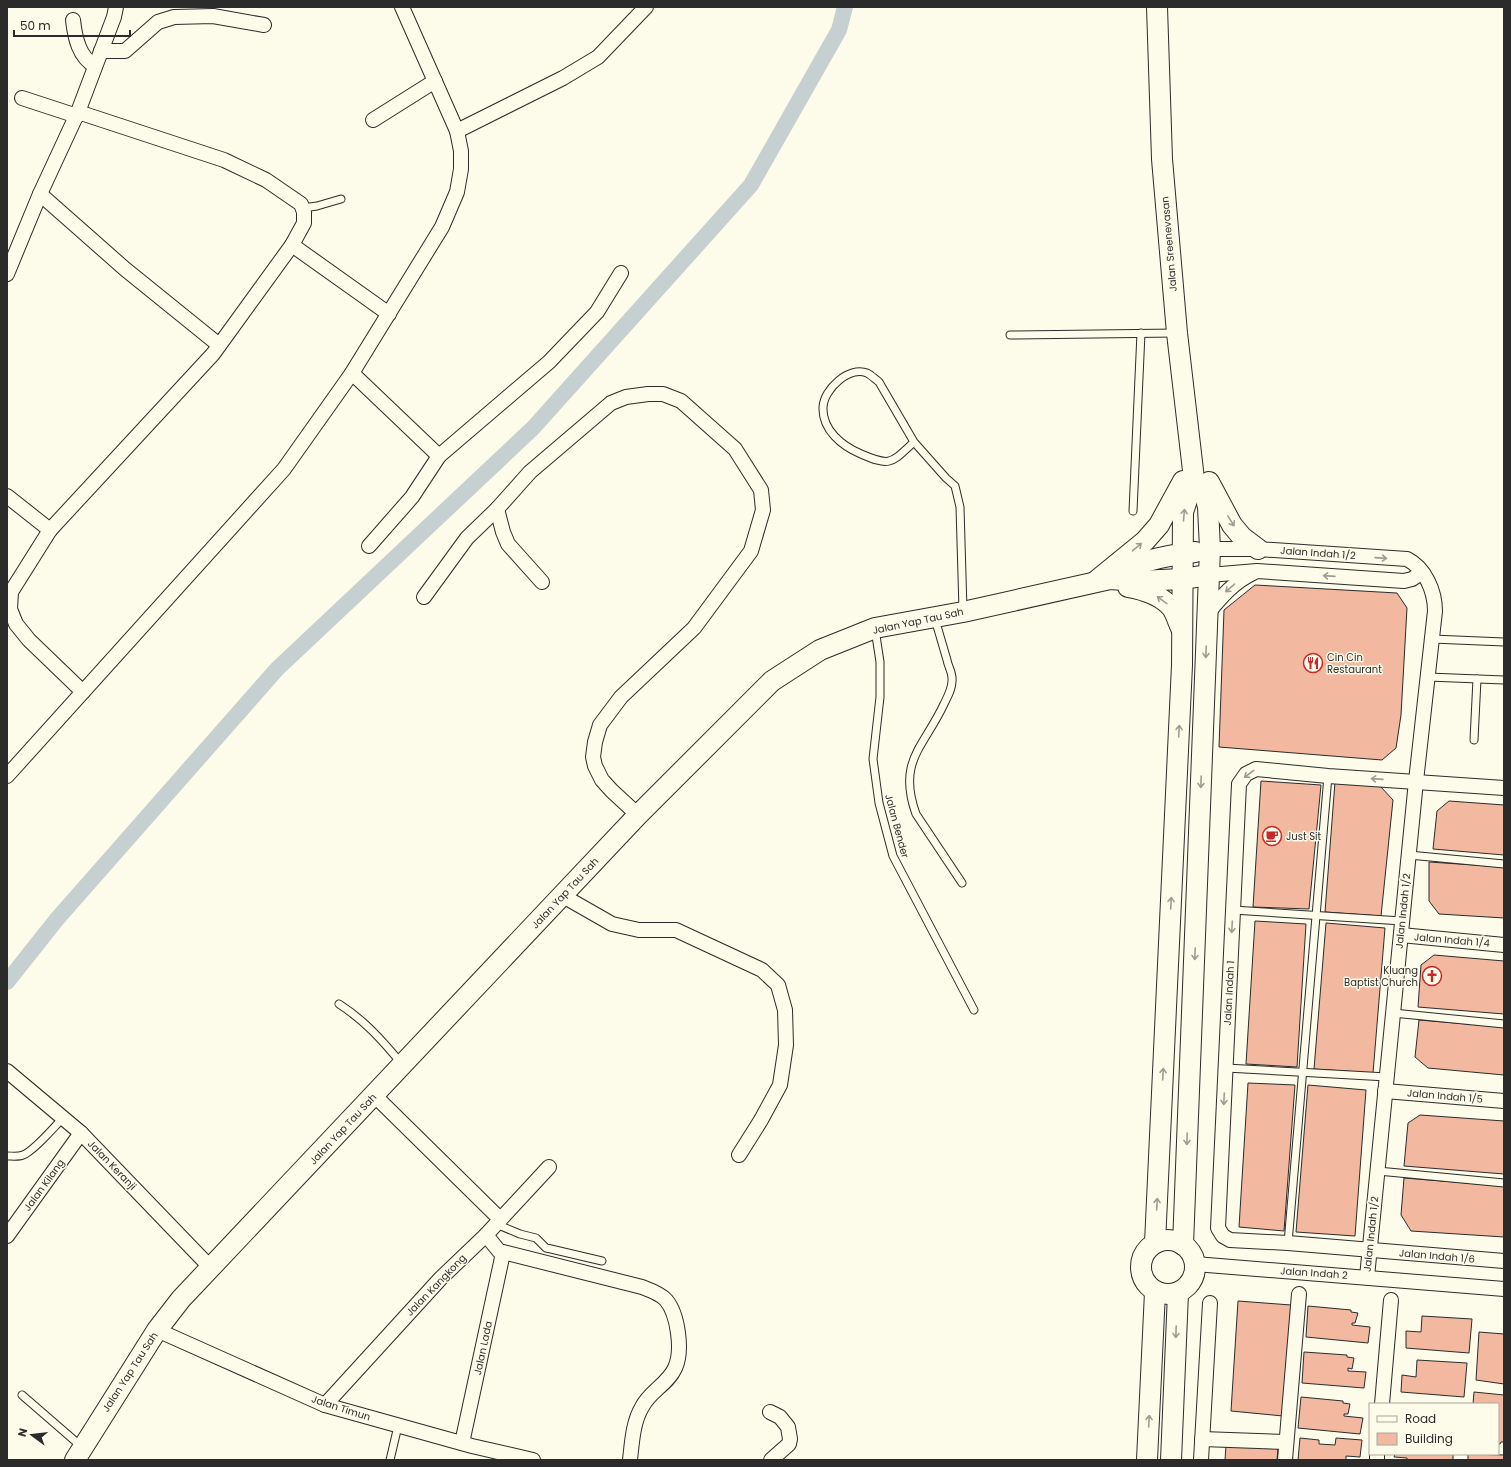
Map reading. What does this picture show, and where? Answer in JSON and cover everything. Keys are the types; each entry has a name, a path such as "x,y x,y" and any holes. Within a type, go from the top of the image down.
{"street":[{"path":"7,274 40,194 78,114 114,17 116,7"},
{"path":"7,776 284,469 352,373 442,227 457,192 461,169 461,151 457,131 402,7"},
{"path":"457,131 563,78 598,58 646,7"},
{"name":"Jalan Sreenevasan","path":"1157,7 1162,159 1177,333 1194,479"},
{"path":"101,51 125,51 158,22 174,17 213,16 264,24"},
{"path":"72,20 77,43 82,56 87,62 95,66"},
{"path":"373,120 435,81"},
{"path":"22,98 224,160 266,180 301,204 304,212 304,223 292,245 219,345 172,400 50,530 11,592 10,610 16,624 29,640 83,692"},
{"path":"40,194 125,269 219,345"},
{"path":"292,245 389,314"},
{"path":"369,546 412,497 439,456 549,362 597,312 621,273"},
{"path":"352,373 439,456"},
{"path":"424,597 467,538 498,509 530,472 610,403 626,397 648,394 663,394 681,401 735,449 761,490 763,510 751,551 694,628 621,697 600,725 595,742 593,757 595,766 602,780 638,815"},
{"path":"1191,451 1232,525 1242,537 1258,549"},
{"path":"1103,580 1145,541 1159,525 1184,480 1191,451"},
{"path":"1183,1245 1210,549 1208,507 1205,495 1194,479"},
{"path":"1155,1243 1182,632 1183,512 1194,479"},
{"path":"7,496 50,530"},
{"path":"498,509 503,532 508,544 542,582"},
{"path":"1103,580 1136,565 1182,553 1210,549"},
{"name":"Jalan Indah 1/2","path":"1210,549 1258,549 1406,559 1422,573 1432,589 1435,599 1367,1277"},
{"path":"1209,575 1257,571 1404,581 1412,579 1422,573"},
{"path":"1208,613 1231,587 1257,571"},
{"name":"Jalan Yap Tau Sah","path":"78,1454 157,1330 181,1299 638,815 772,681 820,650 875,628 963,612 1103,580 1139,581 1182,579 1209,575"},
{"path":"1103,580 1144,590 1165,601 1173,609 1182,632"},
{"name":"Jalan Indah 1","path":"1370,1250 1230,1240 1223,1236 1218,1228 1239,784 1246,774 1256,769 1328,776 1504,788"},
{"path":"563,896 612,924 639,930 676,930 762,970 778,985 785,1010 786,1045 780,1085 761,1120 739,1155"},
{"name":"Jalan Indah 1/4","path":"1401,935 1504,945"},
{"name":"Jalan Keranji","path":"7,1071 81,1133 210,1267"},
{"name":"Jalan Indah 1/5","path":"1386,1084 1504,1101"},
{"path":"374,1095 498,1222"},
{"name":"Jalan Kilang","path":"7,1236 81,1133"},
{"name":"Jalan Kangkong","path":"325,1405 441,1278 486,1235 549,1167"},
{"path":"486,1235 496,1248 503,1253 642,1288 652,1291 666,1299 674,1312 677,1332 678,1353 676,1367 667,1381 653,1392 642,1406 636,1419 630,1460"},
{"path":"1164,1240 1174,1241 1183,1245 1193,1256 1195,1273 1191,1281 1178,1293 1162,1294 1155,1292 1147,1286 1142,1277 1140,1268 1142,1258 1147,1249 1155,1243 1164,1240"},
{"name":"Jalan Indah 1/6","path":"1370,1250 1504,1261"},
{"name":"Jalan Lada","path":"462,1443 503,1253"},
{"name":"Jalan Indah 2","path":"1195,1264 1504,1289"},
{"path":"1147,1460 1155,1292"},
{"path":"1171,1460 1178,1293"},
{"path":"1285,1460 1299,1294"},
{"path":"1382,1403 1391,1300"},
{"path":"1201,1460 1210,1303"},
{"name":"Jalan Timun","path":"157,1330 325,1405 462,1443 499,1456 533,1460"},
{"path":"770,1412 780,1417 788,1426 790,1439 789,1444 771,1460"},
{"path":"1202,1439 1286,1442"}],"lane":[{"path":"303,208 317,206 341,199"},
{"path":"1133,511 1141,333"},
{"path":"1010,335 1177,333"},
{"path":"914,442 890,462 879,462 853,451 830,432 824,419 823,405 831,389 841,379 852,372 867,373 879,382 914,442 955,486 960,507 963,612"},
{"path":"935,617 952,678 950,693 937,719 921,742 913,760 909,775 910,786 912,802 916,814 962,883"},
{"name":"Jalan Bender","path":"875,628 880,662 880,697 873,759 879,803 893,856 974,1010"},
{"path":"1432,639 1504,642"},
{"path":"1428,677 1504,680"},
{"path":"1474,740 1477,679"},
{"path":"1288,1243 1328,776"},
{"path":"1409,855 1504,864"},
{"path":"1233,910 1402,921"},
{"path":"339,1004 357,1016 372,1029 403,1065"},
{"path":"1393,1013 1504,1024"},
{"path":"1226,1068 1303,1072 1386,1084"},
{"path":"7,1156 23,1155 43,1139 63,1118"},
{"path":"1378,1171 1504,1183"},
{"path":"498,1222 520,1234 536,1238 546,1248 551,1250 602,1261"},
{"path":"22,1395 78,1454"},
{"path":"390,1460 398,1426"}],"building":[{"name":"Cin Cin Restaurant","path":"1255,585 1397,593 1407,608 1401,715 1396,748 1382,760 1219,747 1224,610"},
{"path":"1261,781 1321,785 1309,909 1253,907"},
{"path":"1335,782 1380,786 1393,800 1381,916 1325,912"},
{"path":"1449,801 1504,805 1504,855 1433,849 1437,811"},
{"path":"1429,862 1504,867 1504,918 1439,914 1429,901"},
{"path":"1255,921 1306,924 1297,1067 1246,1064"},
{"path":"1326,923 1385,928 1373,1073 1314,1069"},
{"path":"1434,955 1504,961 1504,1014 1418,1007 1421,965"},
{"path":"1419,1020 1504,1027 1504,1075 1428,1068 1415,1057"},
{"path":"1248,1083 1295,1085 1284,1231 1239,1227"},
{"path":"1308,1085 1366,1090 1355,1236 1296,1232"},
{"path":"1420,1115 1504,1121 1504,1174 1404,1166 1408,1123"},
{"path":"1404,1178 1504,1186 1504,1237 1411,1231 1401,1215"},
{"path":"1238,1301 1291,1305 1283,1416 1231,1411"},
{"path":"1308,1306 1351,1310 1351,1312 1358,1313 1355,1323 1352,1323 1352,1325 1370,1327 1368,1343 1306,1337"},
{"path":"1422,1316 1472,1319 1469,1353 1406,1348 1406,1331 1421,1332"},
{"path":"1479,1332 1504,1334 1504,1384 1476,1380"},
{"path":"1304,1352 1347,1355 1347,1357 1354,1358 1352,1369 1348,1368 1348,1371 1366,1372 1364,1388 1302,1383"},
{"path":"1417,1360 1467,1363 1464,1397 1401,1392 1402,1375 1416,1377"},
{"path":"1474,1392 1504,1395 1504,1442 1499,1444 1499,1403 1473,1403"},
{"path":"1301,1397 1343,1401 1343,1403 1350,1404 1348,1414 1344,1414 1344,1416 1363,1418 1360,1434 1298,1428"},
{"path":"1300,1438 1319,1440 1319,1444 1335,1445 1336,1438 1362,1440 1360,1457 1346,1456 1346,1460 1298,1460"},
{"path":"1226,1445 1278,1448 1277,1460 1225,1460"},
{"path":"1395,1455 1453,1455 1453,1460 1407,1460 1407,1458 1394,1457"},
{"path":"1468,1455 1504,1455 1504,1460 1468,1460"}],"waterway":[{"path":"7,982 57,919 277,669 533,428 751,185 839,30 845,7"}],"place":[{"name":"Cin Cin Restaurant","path":"1313,663"},
{"name":"Just Sit","path":"1272,836"},
{"name":"Kluang Baptist Church","path":"1432,976"}]}
